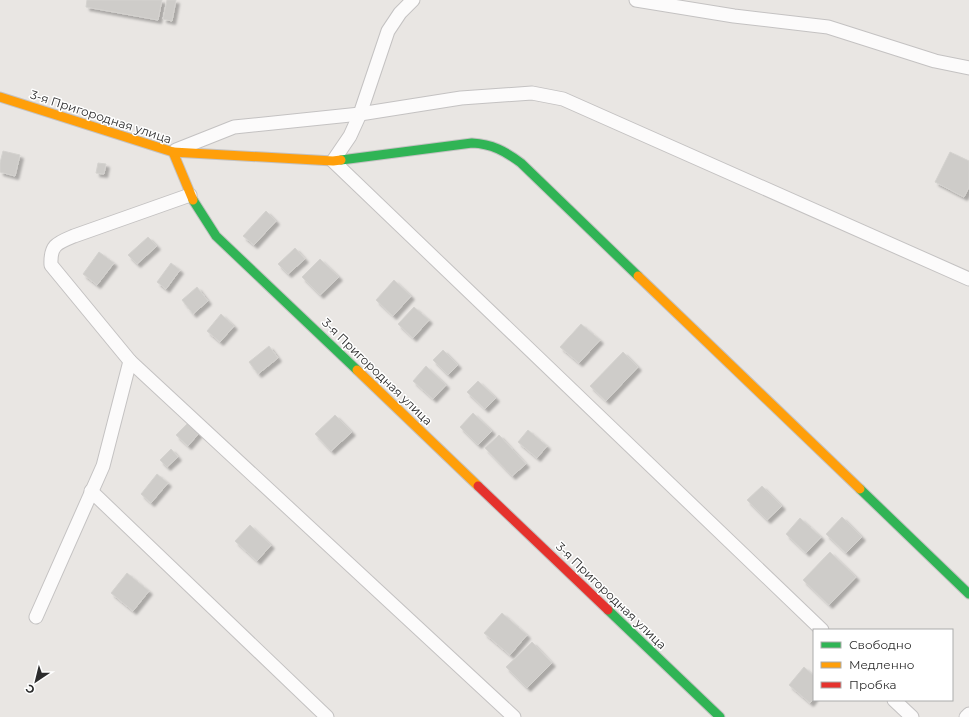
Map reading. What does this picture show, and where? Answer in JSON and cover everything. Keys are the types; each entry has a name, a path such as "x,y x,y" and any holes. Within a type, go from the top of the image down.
{"street":[{"path":"333,161 350,136 360,114 388,31 400,13 413,0"},
{"path":"636,0 734,16 828,27 935,62 969,68"},
{"path":"173,152 234,127 360,114 461,98 532,93 563,99 969,279"},
{"name":"3-я Пригородная улица","path":"0,98 173,152 190,195 216,236 720,717"},
{"path":"173,152 333,161 472,143 485,144 500,148 526,168 969,594"},
{"path":"333,161 821,629"},
{"path":"190,195 58,243 51,252 51,265 130,361 514,717"},
{"path":"36,617 103,466 130,361"},
{"path":"91,491 327,717"},
{"path":"895,701 912,717"},
{"path":"966,717 969,714"}],"building":[{"path":"87,0 162,0 158,20 86,7"},
{"path":"167,0 176,0 172,21 163,19"},
{"path":"3,151 20,155 15,176 0,172 0,163"},
{"path":"950,152 969,161 969,187 964,197 935,182"},
{"path":"98,163 106,164 104,174 96,173"},
{"path":"266,211 276,221 254,245 243,236"},
{"path":"148,237 157,246 137,264 128,255"},
{"path":"295,248 305,259 288,274 278,264"},
{"path":"99,252 114,263 97,285 83,274"},
{"path":"320,259 339,277 320,295 302,277"},
{"path":"171,263 180,270 166,289 157,282"},
{"path":"394,280 411,296 393,316 376,300"},
{"path":"197,287 208,301 193,314 182,300"},
{"path":"414,307 429,320 413,338 398,324"},
{"path":"221,314 234,326 220,342 207,331"},
{"path":"581,324 600,340 579,363 560,347"},
{"path":"269,346 278,358 258,374 249,362"},
{"path":"443,350 458,365 448,375 433,360"},
{"path":"623,352 638,367 606,401 590,386"},
{"path":"426,366 446,385 433,399 413,381"},
{"path":"478,381 496,398 485,409 467,392"},
{"path":"473,413 492,431 478,445 460,427"},
{"path":"335,415 352,432 331,451 315,434"},
{"path":"189,422 200,432 188,446 176,435"},
{"path":"528,430 547,446 537,458 518,442"},
{"path":"499,435 526,464 512,476 485,448"},
{"path":"171,449 178,457 167,467 160,460"},
{"path":"157,474 168,483 151,503 141,494"},
{"path":"762,486 782,506 767,520 747,500"},
{"path":"842,517 862,537 846,553 826,534"},
{"path":"800,518 821,537 806,553 786,534"},
{"path":"250,525 271,545 257,561 235,541"},
{"path":"830,552 856,577 829,605 803,580"},
{"path":"127,573 149,591 133,611 111,593"},
{"path":"502,613 527,635 510,655 484,633"},
{"path":"532,642 552,663 527,688 506,667"},
{"path":"804,667 813,675 813,699 810,703 789,685"}],"traffic: fast":[{"path":"341,160 472,143 498,149 521,163 638,276"},
{"path":"193,200 216,236 357,370"},
{"path":"860,489 969,594"},
{"path":"608,610 720,717"}],"traffic: slow":[{"path":"0,97 173,152 193,200"},
{"path":"173,152 333,161 341,160"},
{"path":"638,276 860,489"},
{"path":"357,370 478,486"}],"traffic: jam":[{"path":"478,486 608,610"}]}
